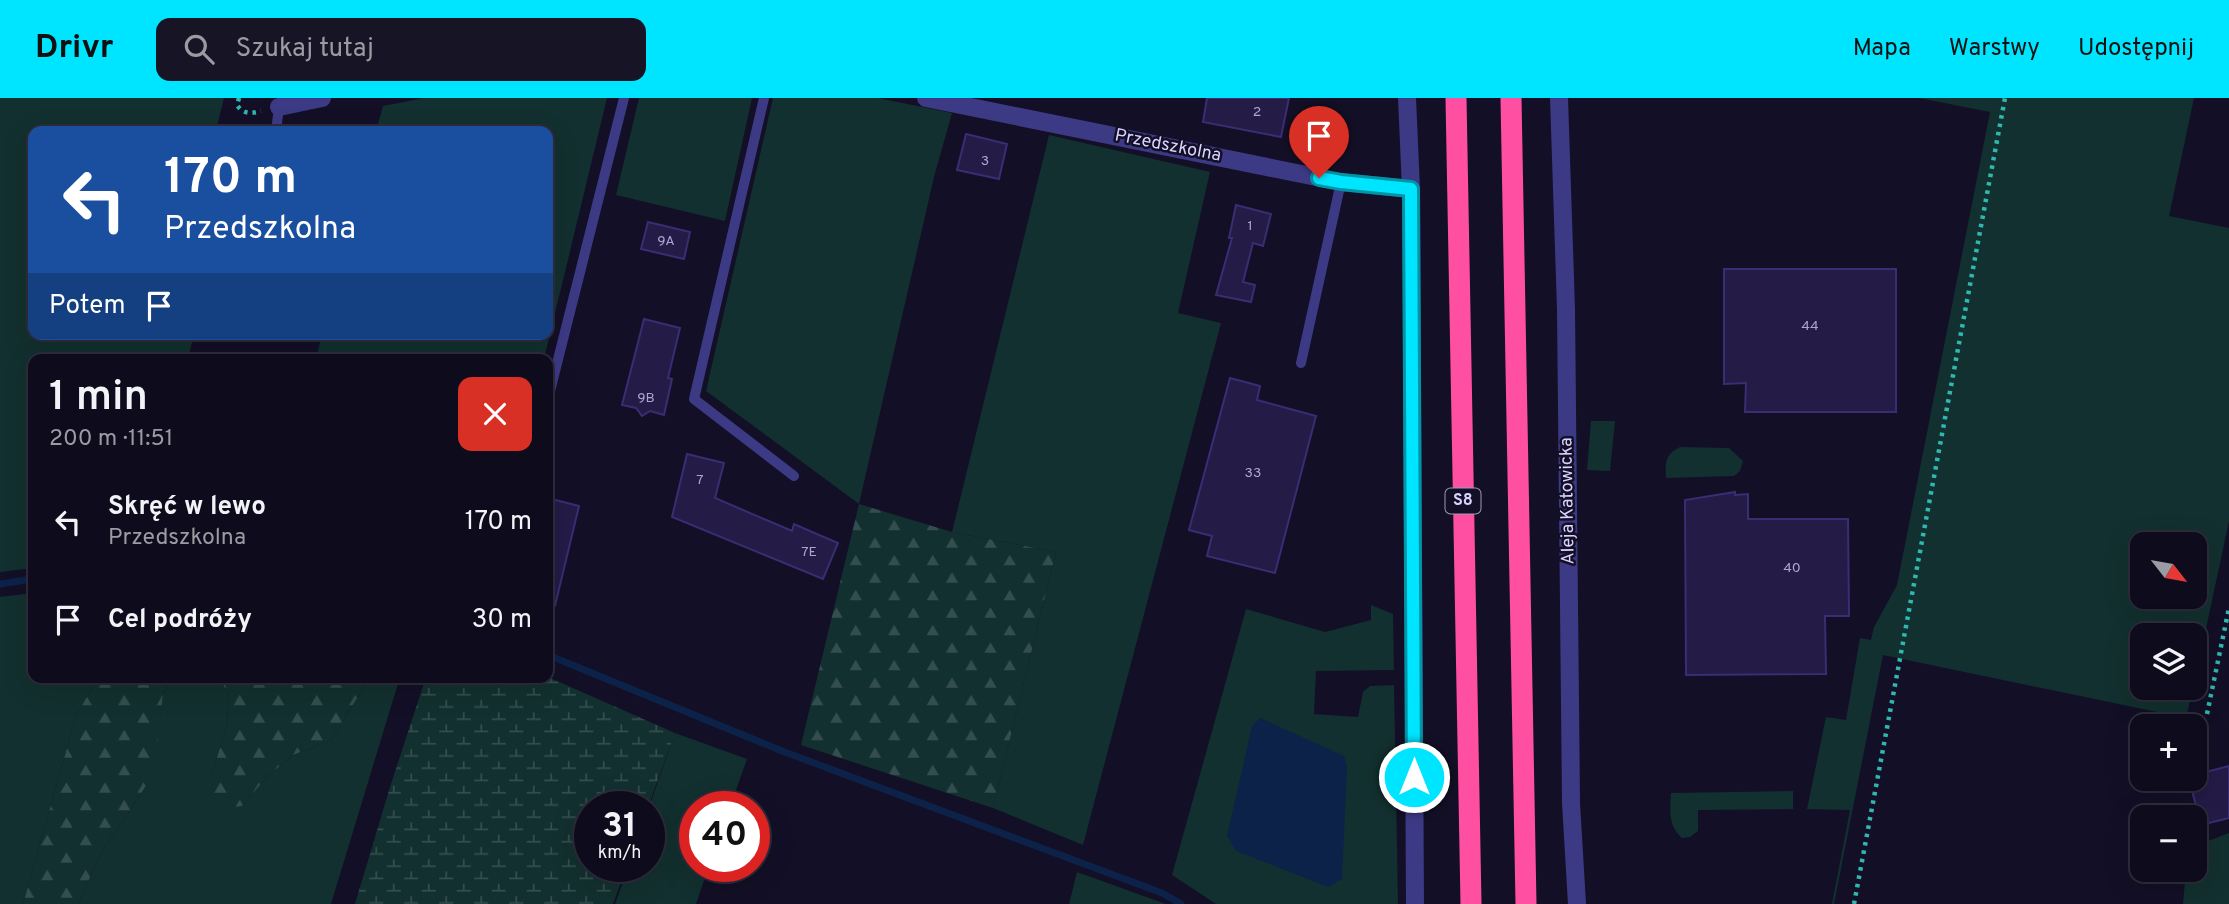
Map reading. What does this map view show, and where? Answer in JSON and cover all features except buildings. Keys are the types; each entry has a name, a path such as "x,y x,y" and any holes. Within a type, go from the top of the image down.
{"highway":[{"name":"S8","path":"1456,98 1471,904"},
{"path":"1511,98 1526,904"}],"street":[{"path":"279,107 322,98"},
{"name":"Przedszkolna","path":"926,98 1341,182 1411,189"},
{"path":"1407,98 1411,189 1415,904"},
{"name":"Aleja Katowicka","path":"1559,98 1566,309 1571,803 1577,904"}],"lane":[{"path":"553,379 624,98"},
{"path":"764,98 694,399 794,476"},
{"path":"277,126 279,107"},
{"path":"1301,363 1341,182"}],"path":[{"path":"237,105 239,98"},
{"path":"1854,904 2004,98"},
{"path":"2207,714 2229,608"}],"green space":[{"path":"0,98 224,98 217,126 28,126 28,340 193,340 189,354 28,354 28,569 0,572"},
{"path":"424,98 607,98 553,322 553,126 377,126 383,106"},
{"path":"639,98 752,98 725,221 616,195"},
{"path":"773,98 878,98 952,113 934,177 859,504 706,391"},
{"path":"1919,98 2194,98 2169,216 2229,228 2229,521 2207,624 2130,623 2130,700 2190,700 2187,714 2167,714 1883,655 1832,904 1850,810 1807,809 1826,717 1846,720 1860,638 1871,640 1874,627 1897,585 1990,112"},
{"path":"1049,135 1210,172 1178,313 1221,323 1083,845 993,808 1056,552 952,532"},
{"path":"321,340 549,340 545,354 317,354"},
{"path":"1591,421 1615,421 1610,471 1587,470"},
{"path":"1680,447 1729,448 1743,461 1740,471 1734,476 1666,478 1667,460 1671,453"},
{"path":"859,504 952,532 1056,552 993,808 801,745"},
{"path":"28,594 28,683 95,683 76,716 23,904 0,904 0,597"},
{"path":"1371,605 1393,614 1394,670 1316,671 1314,714 1358,717 1363,692 1370,686 1394,685 1398,904 1216,904 1172,875 1246,609 1325,632 1371,620"},
{"path":"553,679 675,733 654,791 574,791 574,882 621,882 613,904 355,904 424,683 553,683"},
{"path":"95,683 169,683 163,694 154,772 102,851 78,904 23,904 76,716"},
{"path":"169,683 222,683 229,696 227,725 210,780 242,806 267,777 293,755 331,740 366,683 398,683 331,904 78,904 102,851 153,772 163,694"},
{"path":"222,683 366,683 331,740 293,755 267,777 242,806 218,809 210,780 227,725 229,696"},
{"path":"675,733 747,759 736,791 679,791 679,882 704,882 696,904 615,904 623,882 665,882 665,791 655,791"},
{"path":"1793,791 1793,809 1698,810 1698,831 1690,837 1682,838 1672,823 1671,793"},
{"path":"2229,833 2229,904 2183,904 2185,882 2207,882 2207,841"},
{"path":"1077,872 1163,903 1165,904 1069,904"}],"water":[{"path":"1260,718 1344,756 1347,766 1342,879 1328,887 1236,851 1227,836 1252,726"}],"waterway":[{"path":"0,584 28,580"},
{"path":"553,657 782,751 1162,893 1181,904"}],"route":[{"path":"1319,178 1411,189 1414,777"}]}
